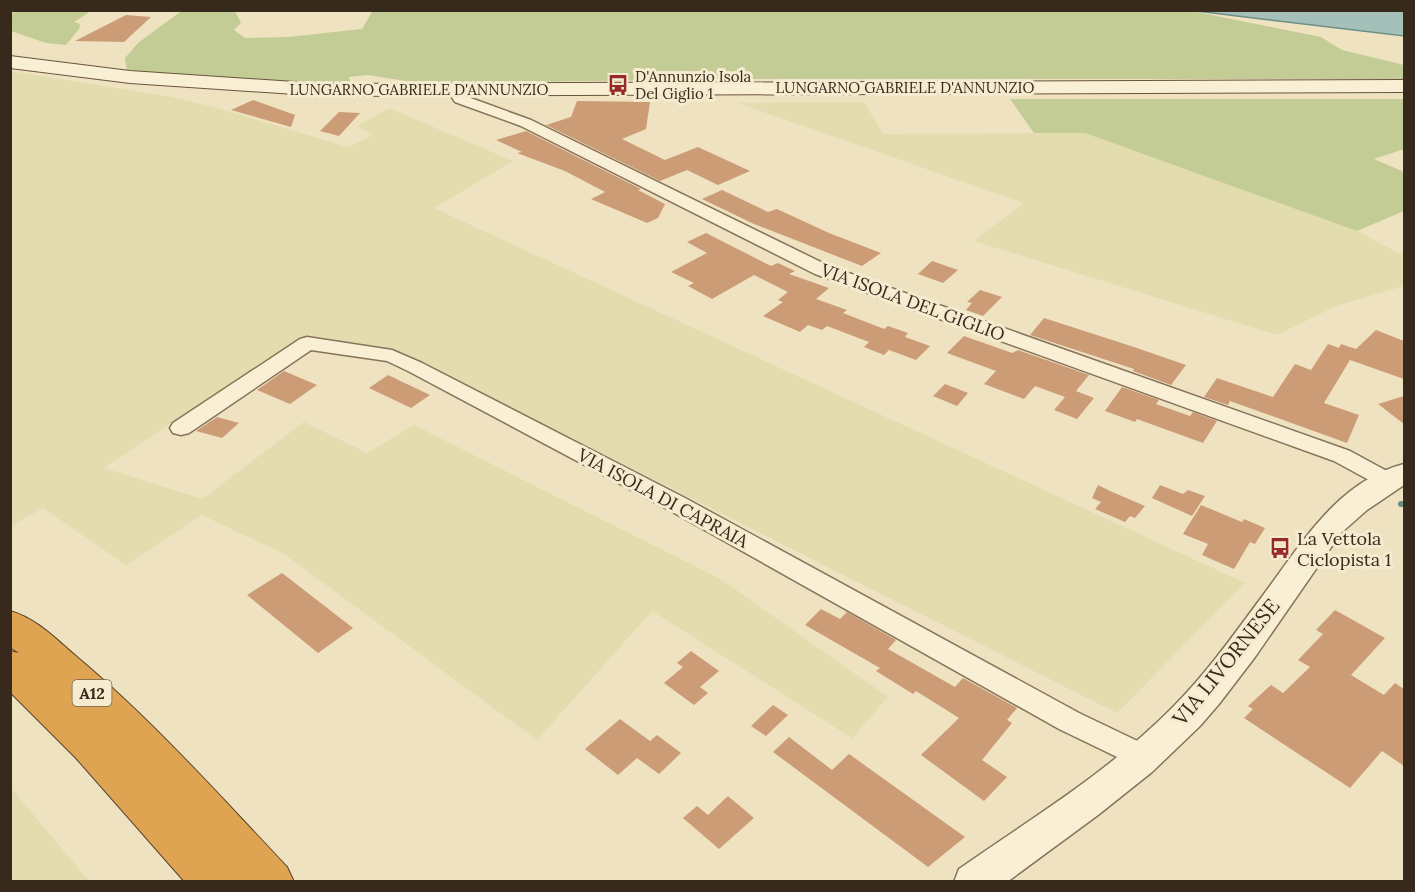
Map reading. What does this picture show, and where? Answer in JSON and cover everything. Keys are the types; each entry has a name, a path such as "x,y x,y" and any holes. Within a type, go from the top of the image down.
{"highway":[{"name":"A12","path":"10,625 45,650 86,686 216,882"},
{"name":"A12","path":"10,666 51,704 149,780 270,882"}],"main road":[{"name":"LUNGARNO GABRIELE D'ANNUNZIO","path":"10,62 124,77 325,90 1404,86"}],"street":[{"name":"VIA ISOLA DEL GIGLIO","path":"454,90 460,99 526,123 822,270 1396,477"},
{"name":"VIA ISOLA DI CAPRAIA","path":"181,428 307,343 392,356 677,504 1069,721 1142,757"},
{"name":"VIA LIVORNESE","path":"974,882 1142,757 1186,717 1330,526 1352,504 1396,477"}],"shaded area":[{"path":"10,71 166,96 210,106 348,147 373,135 357,126 389,108 513,161 434,208 1245,583 1117,713 403,353 302,336 104,468 202,499 304,422 367,453 414,425 722,580 888,697 852,738 652,611 537,740 284,554 202,515 126,565 43,508 11,526"},
{"path":"864,102 883,134 1085,133 1357,231 1404,256 1404,286 1336,306 1277,335 974,241 1024,203 738,103"},
{"path":"11,788 89,881 11,881"}],"green space":[{"path":"17,10 91,11 74,22 80,24 79,29 66,45 46,43 11,31 11,14"},
{"path":"178,10 235,11 241,23 234,30 245,38 288,37 362,29 373,10 1187,10 1321,37 1342,50 1404,65 1404,79 753,79 418,83 368,75 349,77 351,86 127,72 125,58 138,43 180,12"},
{"path":"1010,99 1404,99 1404,149 1374,159 1404,172 1404,211 1357,231 1085,133 1034,133"}],"water":[{"path":"1196,11 1404,11 1404,36"}],"building":[{"path":"126,15 151,17 124,42 75,41"},
{"path":"253,100 295,115 291,127 231,110"},
{"path":"577,101 650,102 646,129 622,139 665,160 698,147 750,171 718,185 687,170 660,181 546,125 571,117"},
{"path":"339,112 360,113 339,136 320,131"},
{"path":"526,131 641,189 638,190 665,204 658,218 647,223 591,199 605,192 565,171 517,153 522,152 496,140"},
{"path":"722,190 768,212 777,209 829,233 881,253 862,266 754,224 702,199"},
{"path":"706,233 771,266 778,263 795,271 789,274 829,288 816,299 847,310 843,313 884,329 888,326 908,333 905,337 930,346 916,360 889,350 884,355 864,347 869,342 827,326 822,330 808,325 800,332 763,316 783,302 778,300 788,292 754,275 712,299 688,286 694,283 671,272 707,253 687,242"},
{"path":"932,261 958,270 943,283 918,274"},
{"path":"980,290 1002,297 983,316 966,310 972,303 967,302"},
{"path":"1044,318 1186,365 1171,385 1133,371 1134,369 1030,335"},
{"path":"1376,330 1404,341 1404,379 1350,360 1324,403 1359,415 1347,443 1230,401 1228,405 1204,397 1217,378 1273,397 1295,364 1311,370 1328,344 1339,348 1341,344 1356,349"},
{"path":"964,336 1012,353 1018,350 1089,375 1076,391 1094,398 1077,419 1054,410 1065,397 1035,386 1024,399 984,384 996,371 947,353"},
{"path":"284,371 317,385 290,404 257,390"},
{"path":"388,375 430,395 411,408 369,388"},
{"path":"945,384 968,393 957,406 933,396"},
{"path":"1122,387 1159,400 1156,404 1190,416 1193,412 1217,421 1203,443 1137,419 1135,422 1105,411"},
{"path":"1404,396 1404,424 1378,404"},
{"path":"217,417 239,423 222,438 196,431"},
{"path":"1098,485 1145,506 1135,518 1130,516 1125,522 1095,509 1101,502 1092,498"},
{"path":"1160,485 1183,494 1188,490 1205,496 1192,516 1152,498"},
{"path":"1201,505 1242,522 1244,519 1265,528 1255,544 1250,542 1234,569 1202,555 1208,544 1183,534"},
{"path":"282,573 353,628 318,653 247,595"},
{"path":"821,609 840,619 847,612 896,640 888,649 955,687 963,678 1017,708 1007,720 1012,723 982,760 1007,777 984,801 921,755 959,718 916,691 913,694 876,671 880,668 805,625"},
{"path":"1335,610 1385,638 1351,675 1384,695 1395,683 1404,689 1404,766 1382,751 1350,788 1244,718 1253,709 1248,706 1271,685 1283,693 1310,667 1298,660 1323,634 1316,630"},
{"path":"691,651 719,671 700,687 708,693 694,705 664,683 683,667 677,663"},
{"path":"773,705 788,715 766,736 751,726"},
{"path":"620,719 650,741 657,735 681,753 659,774 637,758 618,775 585,749"},
{"path":"789,737 832,770 849,754 965,837 928,867 773,752"},
{"path":"728,796 754,818 719,849 683,818 697,806 708,815"}],"place":[{"name":"D'Annunzio Isola Del Giglio 1","path":"618,85"},
{"name":"La Vettola Ciclopista 1","path":"1280,548"}]}
